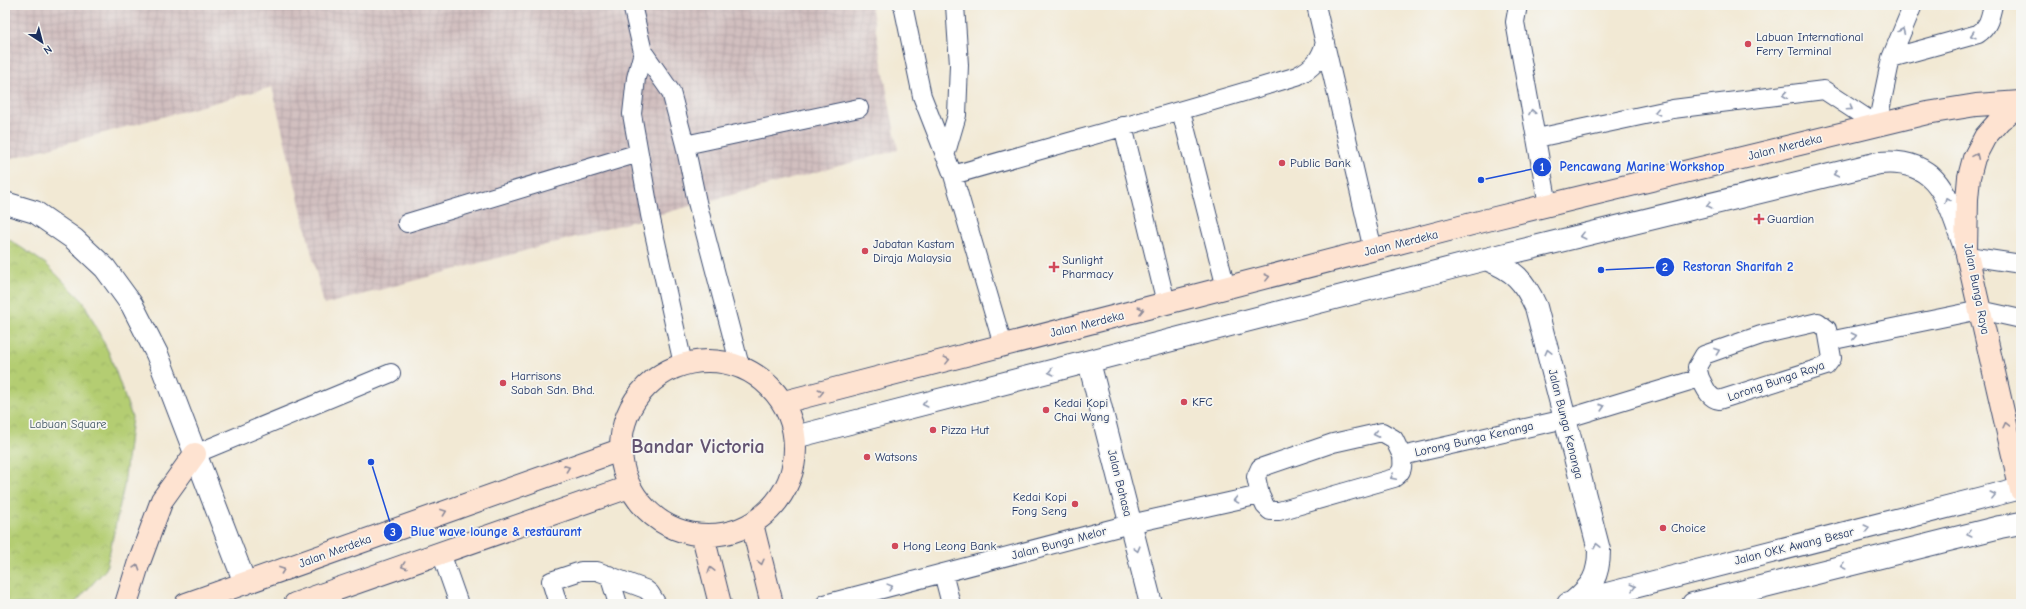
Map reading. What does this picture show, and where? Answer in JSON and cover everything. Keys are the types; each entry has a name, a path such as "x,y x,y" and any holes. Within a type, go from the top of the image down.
{"main road":[{"name":"Jalan Merdeka","path":"784,402 1373,250 1877,125 1927,113 1969,106 2021,103"},
{"name":"Jalan Bunga Raya","path":"2020,482 1967,253 1967,199 1969,177 1974,158 1985,137 2021,103"},
{"path":"712,360 740,366 765,380 784,402 792,419 795,437 795,462 787,487 772,508 752,524 728,533 703,536 680,531 659,521 641,506 629,487 622,468 620,450 624,421 637,396 658,376 683,364 712,360"},
{"name":"Jalan Merdeka","path":"186,604 620,450"},
{"path":"126,604 138,565 162,500 195,454"},
{"path":"294,604 629,487"},
{"path":"752,524 772,604"},
{"path":"703,536 720,604"}],"street":[{"path":"795,437 1486,259 1872,165 1892,162 1908,163 1922,168 1935,180 1945,195 1967,253"},
{"path":"5,203 35,212 74,239 105,268 132,305 156,354 246,583"},
{"name":"Jalan Bunga Kenanga","path":"1486,259 1504,266 1518,276 1529,290 1536,307 1599,550 1599,564 1595,578 1586,591 1570,603"},
{"name":"Jalan Bahasa","path":"1089,362 1151,604"},
{"name":"Jalan OKK Awang Besar","path":"1570,603 2020,482"},
{"path":"1693,604 2021,523"}],"lane":[{"path":"632,5 643,52 671,92 685,145 697,202 740,366"},
{"path":"903,5 922,96 952,175 1003,345"},
{"path":"945,156 957,115 959,65 954,5"},
{"path":"1316,5 1373,250"},
{"path":"1518,5 1516,22 1548,206"},
{"path":"1537,138 1673,109 1824,90 1877,125 1891,58 1913,5"},
{"path":"1891,58 1978,34 1984,30 1988,24 1993,5"},
{"path":"952,175 1181,111 1303,73 1310,70 1322,55 1325,42"},
{"path":"643,52 636,78 632,114 650,215 683,364"},
{"path":"685,145 859,108"},
{"path":"1181,111 1226,288"},
{"path":"1123,126 1166,303"},
{"path":"407,223 639,153"},
{"path":"1967,253 2021,264"},
{"path":"1565,419 1700,378 1697,367 1704,355 1761,335 1818,322 1827,328 1829,341 1980,310 2021,319"},
{"name":"Lorong Bunga Raya","path":"1700,378 1708,394 1713,399 1719,400 1826,366 1832,358 1829,341"},
{"path":"195,454 392,373"},
{"name":"Lorong Bunga Kenanga","path":"1260,495 1265,506 1270,511 1280,511 1338,496 1394,478 1400,474 1403,467 1402,456 1565,419"},
{"path":"1130,524 1260,495 1256,477 1260,468 1333,444 1382,432 1394,438 1402,456"},
{"name":"Jalan Bunga Melor","path":"825,604 1130,524"},
{"path":"441,553 459,604"},
{"path":"558,604 551,581 589,570 609,575 644,589 650,593 657,604"},
{"path":"944,573 951,604"},
{"path":"609,575 618,604"}],"shaded area":[{"path":"5,5 871,5 898,150 324,305 272,87 5,160"}],"green space":[{"name":"Labuan Square","path":"5,237 46,264 83,301 109,353 132,417 124,486 106,569 74,604 5,604"}],"place":[{"name":"Labuan International Ferry Terminal","path":"1748,44"},
{"name":"Public Bank","path":"1282,163"},
{"name":"Pencawang Marine Workshop","path":"1481,180"},
{"name":"Guardian","path":"1759,219"},
{"name":"Jabatan Kastam Diraja Malaysia","path":"865,251"},
{"name":"Sunlight Pharmacy","path":"1054,267"},
{"name":"Restoran Sharifah 2","path":"1601,270"},
{"name":"Harrisons Sabah Sdn. Bhd.","path":"503,383"},
{"name":"KFC","path":"1184,402"},
{"name":"Kedai Kopi Chai Wang","path":"1046,410"},
{"name":"Pizza Hut","path":"933,430"},
{"name":"Watsons","path":"867,457"},
{"name":"Blue wave lounge & restaurant","path":"371,462"},
{"name":"Kedai Kopi Fong Seng","path":"1075,504"},
{"name":"Choice","path":"1663,528"},
{"name":"Hong Leong Bank","path":"895,546"}],"district":[{"name":"Bandar Victoria","path":"698,446"}]}
